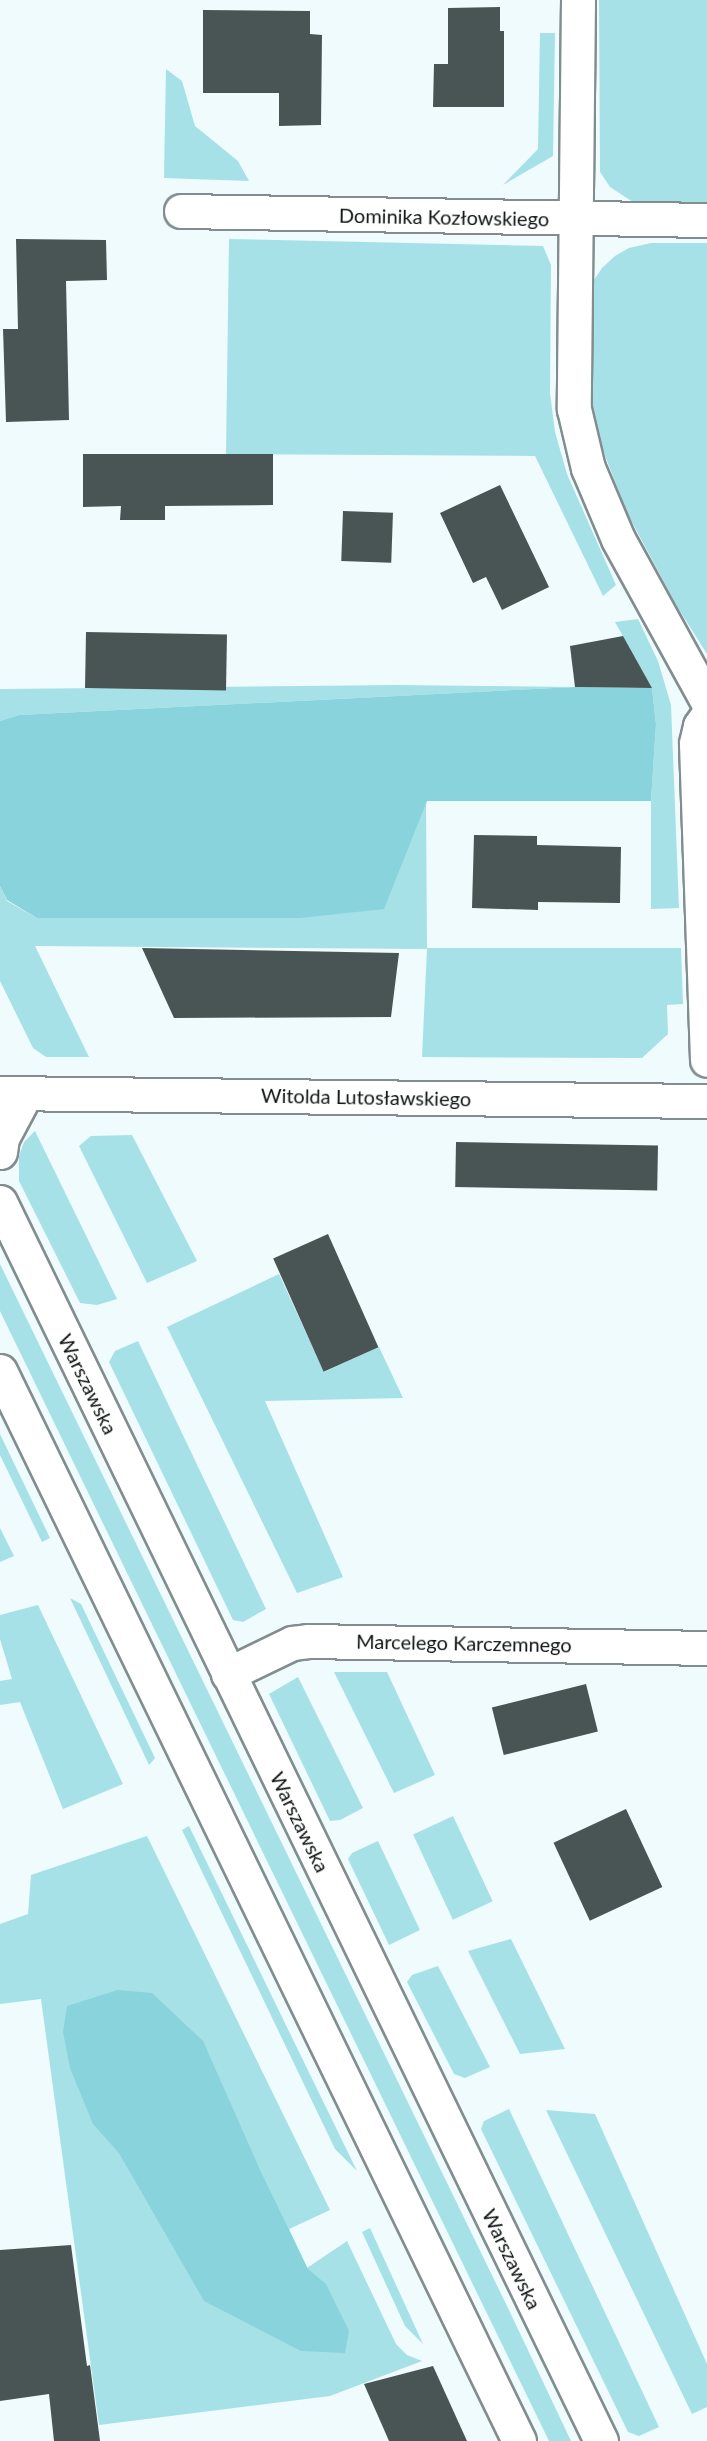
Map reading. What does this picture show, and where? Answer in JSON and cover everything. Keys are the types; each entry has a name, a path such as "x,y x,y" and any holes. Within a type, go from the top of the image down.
{"street":[{"path":"578,0 574,409 588,468 618,539 707,701"},
{"name":"Dominika Kozłowskiego","path":"181,211 707,220"},
{"path":"707,716 700,726 696,744 707,1060"},
{"name":"Witolda Lutosławskiego","path":"0,1152 12,1094 707,1101"},
{"name":"Warszawska","path":"0,1202 601,2441"},
{"path":"0,1371 519,2441"},
{"name":"Marcelego Karczemnego","path":"228,1674 292,1643 308,1641 707,1648"}],"shaded area":[{"path":"599,0 707,0 707,205 633,202 610,187 600,172"},
{"path":"540,33 555,33 553,156 503,185 538,149"},
{"path":"166,69 182,81 195,126 238,161 249,181 164,178"},
{"path":"229,239 543,246 551,265 550,393 555,432 567,474 616,585 603,596 535,456 226,454"},
{"path":"651,243 707,243 707,654 678,608 626,511 603,450 593,408 592,283 602,268 615,256 629,248"},
{"path":"638,619 658,661 671,705 679,908 651,909 651,801 656,724 652,688 615,622"},
{"path":"396,685 575,687 19,715 0,721 0,689"},
{"path":"575,687 652,688 656,724 651,801 427,801 384,909 300,918 37,918 7,900 0,886 0,721 19,715"},
{"path":"426,801 427,948 681,948 683,1004 667,1005 668,1034 642,1058 422,1057 427,949 35,946 89,1057 46,1057 33,1048 0,981 0,886 7,901 37,918 300,918"},
{"path":"35,1131 117,1299 97,1305 80,1303 19,1181 19,1156 24,1142"},
{"path":"132,1135 197,1261 147,1283 79,1146 91,1136"},
{"path":"0,1264 571,2441 549,2441 146,1612 0,1311"},
{"path":"279,1274 324,1372 379,1347 403,1398 265,1401 343,1577 297,1593 167,1327"},
{"path":"138,1341 266,1609 243,1622 233,1620 109,1362 115,1351"},
{"path":"0,1434 50,1538 42,1542 0,1455"},
{"path":"0,1528 14,1556 0,1562"},
{"path":"70,1598 81,1604 155,1758 149,1765"},
{"path":"38,1605 123,1784 63,1809 20,1702 0,1705 0,1681 12,1679 0,1639 0,1615"},
{"path":"334,1672 387,1672 435,1775 394,1793"},
{"path":"298,1677 363,1808 340,1820 330,1821 269,1694"},
{"path":"453,1816 493,1901 453,1920 413,1835"},
{"path":"189,1826 357,2171 335,2149 182,1830"},
{"path":"147,1836 330,2210 289,2229 307,2268 347,2241 396,2344 407,2355 422,2361 330,2396 99,2425 41,1999 0,2004 0,1924 28,1914 31,1875"},
{"path":"378,1841 420,1930 389,1945 348,1859 352,1853"},
{"path":"511,1939 565,2049 520,2054 468,1951"},
{"path":"438,1966 490,2067 465,2078 454,2074 407,1982 412,1975"},
{"path":"118,1990 152,1993 203,2041 261,2172 308,2269 326,2284 349,2331 345,2353 301,2351 204,2301 119,2153 93,2124 70,2068 63,2032 67,2006"},
{"path":"509,2109 659,2427 639,2436 628,2432 481,2129 484,2121"},
{"path":"546,2110 595,2114 707,2364 707,2407 692,2414"},
{"path":"370,2228 423,2344 405,2326 362,2232"}],"building":[{"path":"500,7 500,31 504,31 504,107 433,107 434,64 448,64 448,8"},
{"path":"203,10 310,11 310,34 322,35 321,125 279,126 279,93 203,93"},
{"path":"16,239 106,240 107,280 66,281 69,420 6,422 3,329 18,329"},
{"path":"83,454 273,454 273,505 165,506 165,520 120,520 121,506 83,507"},
{"path":"500,485 549,587 502,610 486,577 473,583 440,513"},
{"path":"343,511 393,513 391,563 341,561"},
{"path":"86,632 227,634 226,690 85,688"},
{"path":"623,636 652,688 575,687 570,646"},
{"path":"474,835 537,836 537,845 621,847 620,903 538,902 538,910 472,908"},
{"path":"142,948 399,953 391,1017 174,1018"},
{"path":"456,1142 658,1146 657,1191 455,1187"},
{"path":"328,1234 378,1347 324,1372 273,1258"},
{"path":"586,1684 598,1732 504,1755 492,1707"},
{"path":"626,1809 662,1887 590,1921 553,1843"},
{"path":"71,2245 87,2366 90,2365 100,2441 54,2441 49,2394 0,2401 0,2250"},
{"path":"433,2366 467,2441 389,2441 364,2384"}]}
